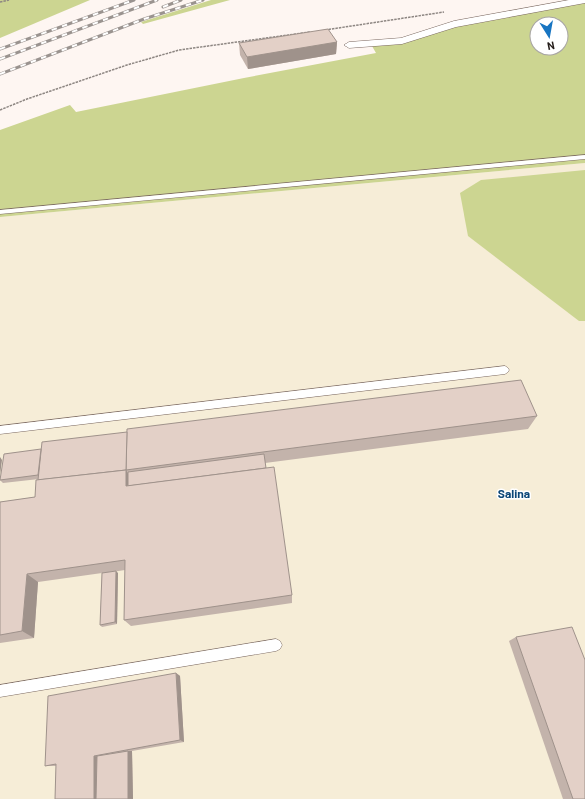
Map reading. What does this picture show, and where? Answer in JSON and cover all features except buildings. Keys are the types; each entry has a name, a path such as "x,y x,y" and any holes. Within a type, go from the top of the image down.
{"street":[{"path":"349,45 402,41 454,24 585,0"}],"lane":[{"path":"0,212 585,157"},
{"path":"0,430 505,370"},
{"path":"0,691 276,645"}],"path":[{"path":"0,2 9,0"},
{"path":"325,30 448,12"},
{"path":"0,110 27,99 127,65 178,50 317,31"}],"shaded area":[{"path":"585,163 585,799 0,799 0,217"}],"green space":[{"path":"0,0 90,0 0,38"},
{"path":"211,0 230,0 143,24 141,22"},
{"path":"585,2 585,163 0,217 0,130 70,105 76,112 376,53 372,46 450,28"},
{"path":"585,170 585,321 579,321 468,236 460,193 481,180"}],"railway":[{"path":"0,49 134,0"},
{"path":"0,59 157,0"},
{"path":"163,7 181,0"},
{"path":"0,74 144,19 203,0"}],"district":[{"name":"Salina","path":"514,494"}]}
